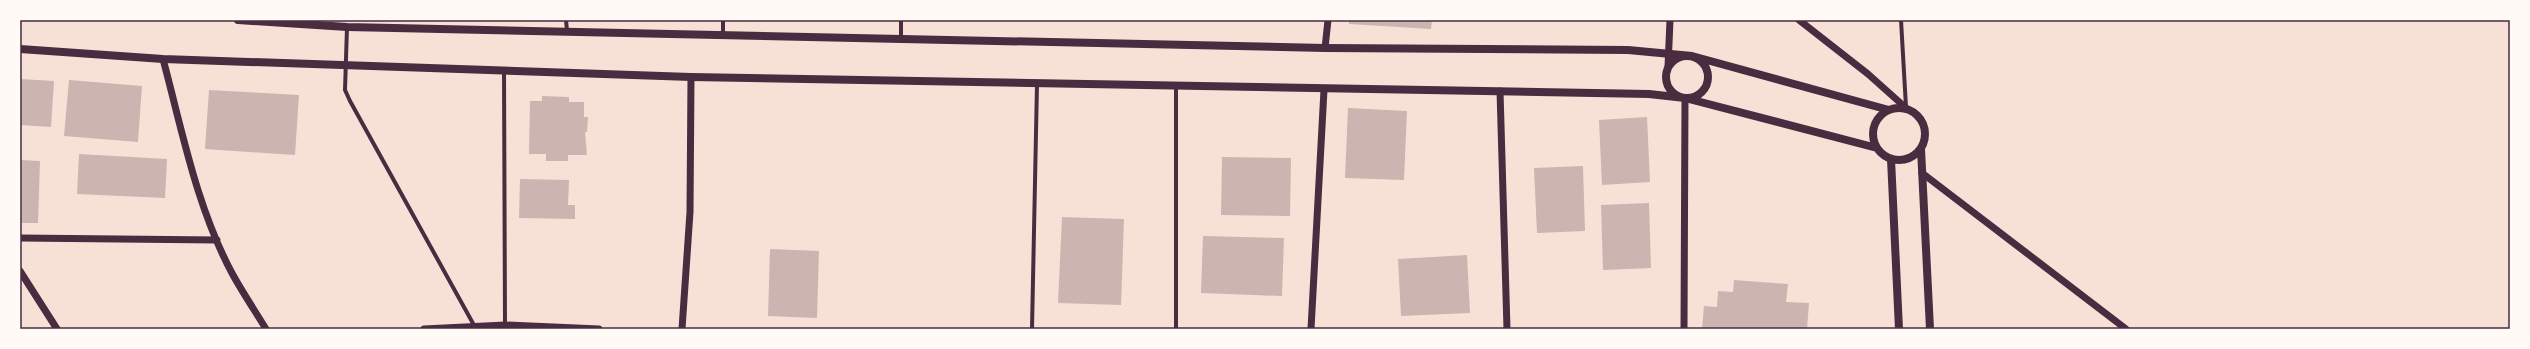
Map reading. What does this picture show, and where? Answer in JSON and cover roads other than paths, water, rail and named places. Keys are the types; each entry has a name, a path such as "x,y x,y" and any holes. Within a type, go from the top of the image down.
{"main road":[{"path":"238,20 348,27 1325,48 1600,50 1669,53 1692,56 1889,110 1906,108 1913,112 1924,124 1926,133 1921,149 1930,329"},
{"path":"20,49 163,58 691,77 1324,90 1623,93 1685,98 1699,94 1707,84 1707,70 1704,63 1692,56 1679,57 1668,67 1666,80 1669,87 1678,96 1685,98 1877,148 1891,159 1908,159 1921,149"},
{"path":"1877,148 1873,130 1881,115 1889,110"},
{"path":"1891,159 1899,329"}],"street":[{"path":"566,20 567,31"},
{"path":"723,20 723,34"},
{"path":"901,20 901,38"},
{"path":"1325,48 1328,20"},
{"path":"1668,67 1670,20"},
{"path":"1799,20 1862,70 1906,108"},
{"path":"1901,20 1906,108"},
{"path":"348,27 345,90 476,328"},
{"path":"163,58 200,192 217,240 233,274 266,329"},
{"path":"504,70 505,325"},
{"path":"682,329 690,212 691,77"},
{"path":"1032,329 1037,84"},
{"path":"1176,87 1176,329"},
{"path":"1311,329 1324,90"},
{"path":"1500,91 1507,329"},
{"path":"1684,329 1685,98"},
{"path":"1922,173 2126,329"},
{"path":"20,238 217,240"},
{"path":"20,271 57,329"},
{"path":"424,329 476,328 505,325 600,329"}]}
